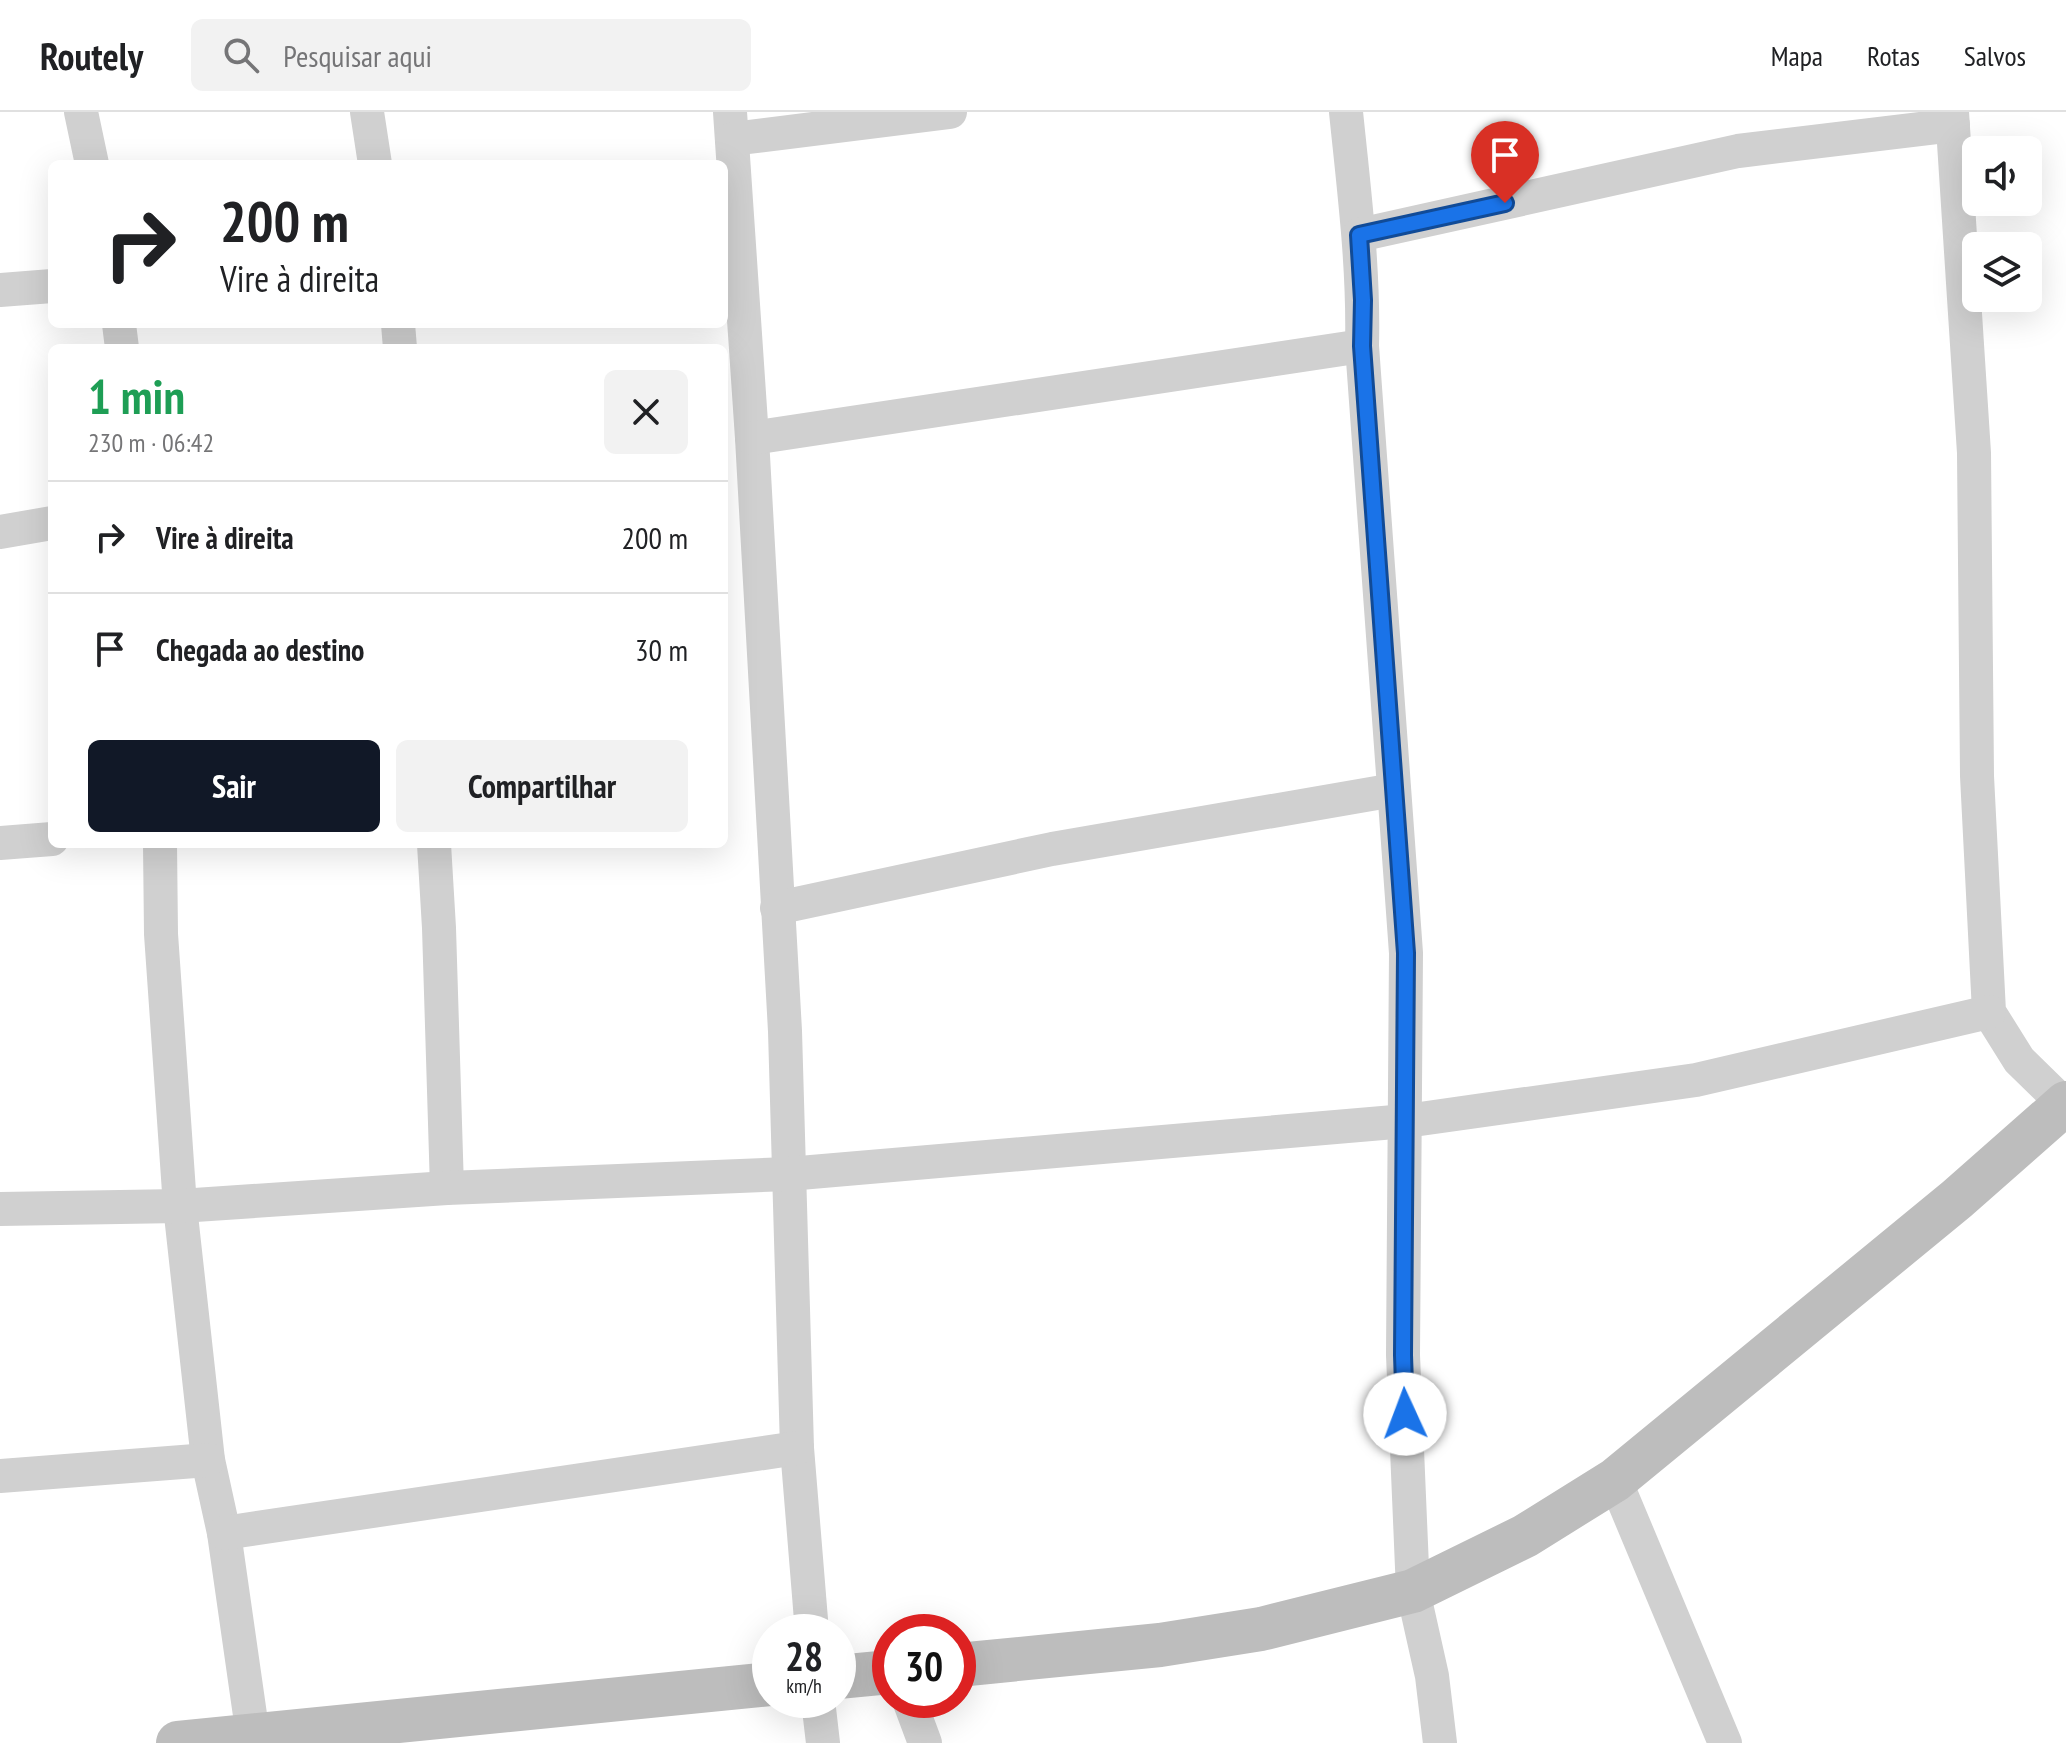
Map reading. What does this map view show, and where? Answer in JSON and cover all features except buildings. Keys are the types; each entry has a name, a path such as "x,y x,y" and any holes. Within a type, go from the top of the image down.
{"street":[{"path":"81,112 91,160"},
{"path":"367,112 374,160"},
{"path":"811,1614 797,1448 785,1031 731,125 950,112"},
{"path":"1346,112 1359,235 1362,346 1406,953 1403,1355 1413,1591 1432,1676 1440,1743"},
{"path":"976,1663 1160,1645 1261,1629 1413,1591 1525,1536 1615,1480 1957,1199 2065,1105 2019,1060 1989,1012 1977,776 1974,453 1952,118 1738,151 1359,235"},
{"path":"0,290 48,286"},
{"path":"752,438 1362,346"},
{"path":"0,532 48,524"},
{"path":"777,908 1052,849 1394,790"},
{"path":"0,843 48,839"},
{"path":"160,848 161,934 180,1206 208,1460 224,1533 253,1736"},
{"path":"434,848 447,1188"},
{"path":"0,1209 180,1206 447,1188 788,1174 1406,1121 1696,1080 1989,1012"},
{"path":"224,1533 797,1448"},
{"path":"0,1476 208,1460"},
{"path":"1615,1480 1725,1743"},
{"path":"178,1743 752,1686"},
{"path":"820,1718 823,1743"},
{"path":"916,1718 925,1743"}],"route":[{"path":"1405,1414 1406,953 1362,346 1359,235 1505,203"}]}
